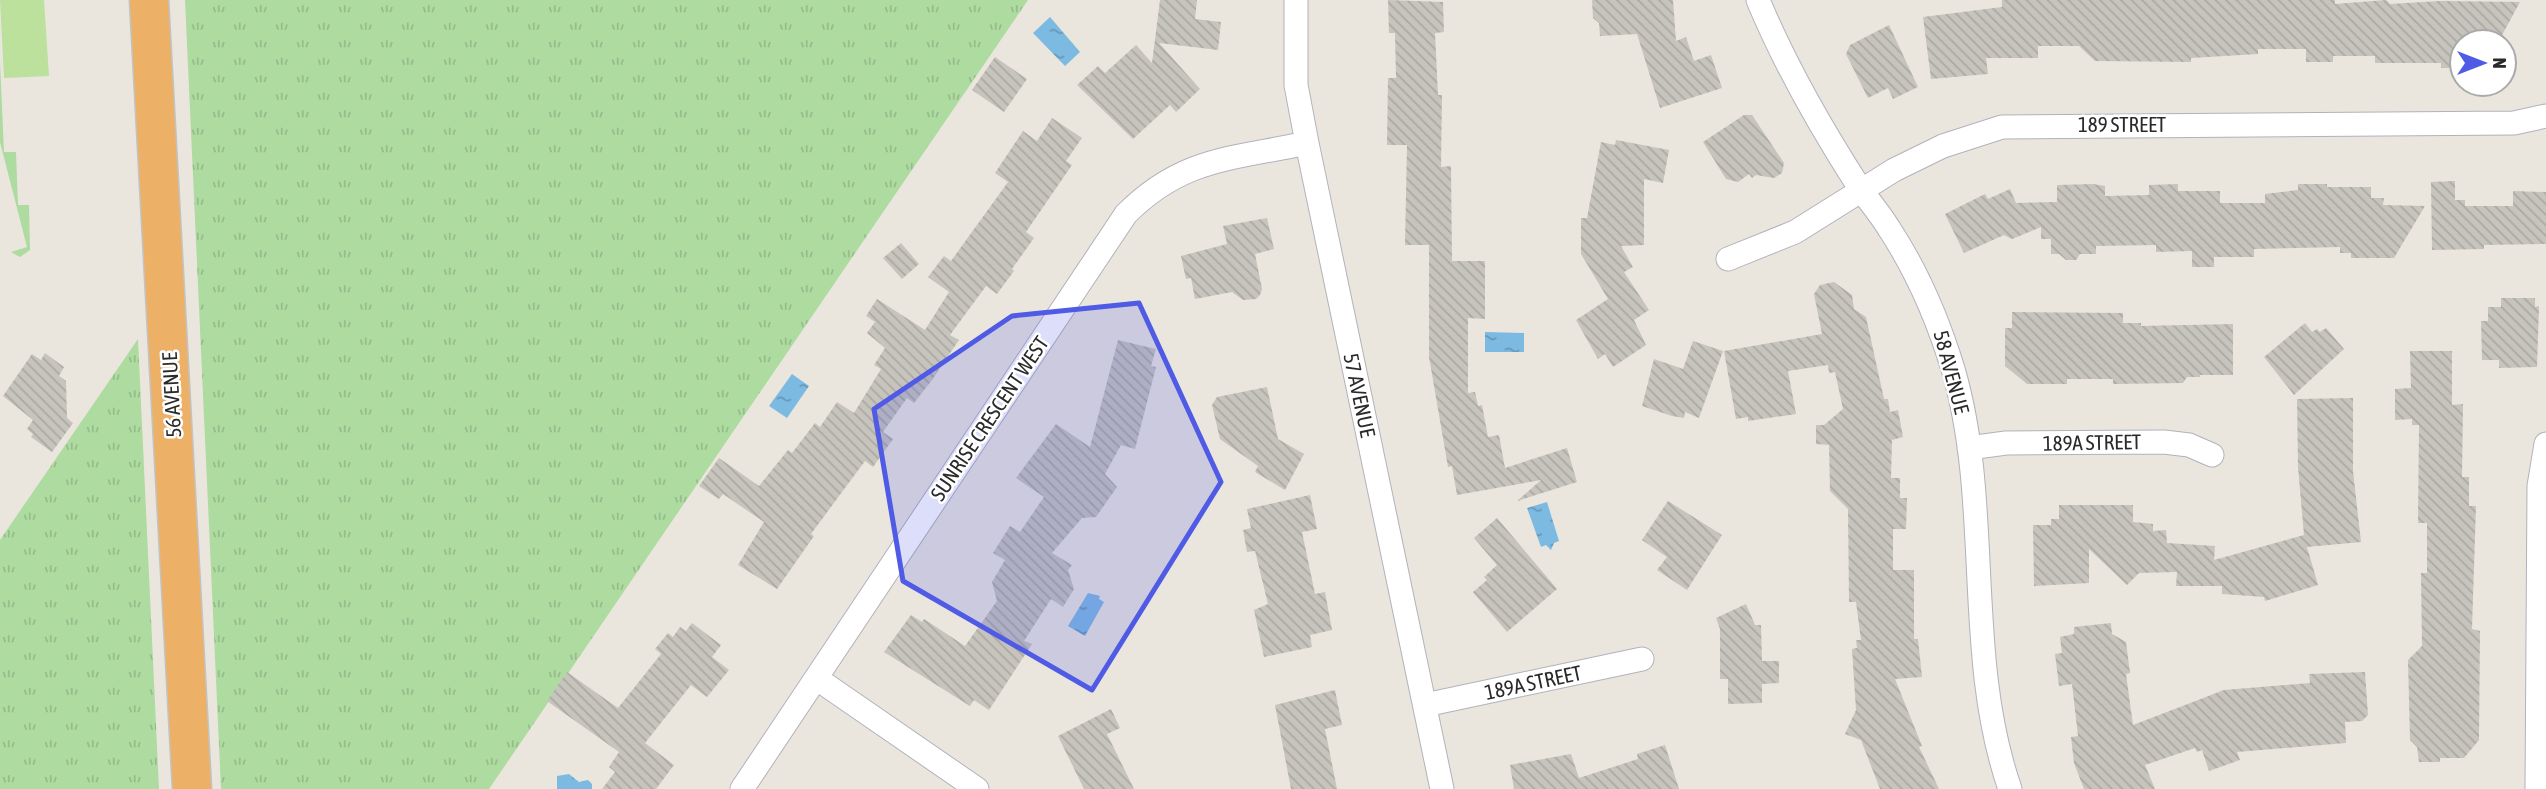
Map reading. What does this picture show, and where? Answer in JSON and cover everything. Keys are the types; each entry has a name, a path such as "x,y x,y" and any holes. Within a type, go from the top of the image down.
{"highway":[{"name":"56 AVENUE","path":"149,0 192,789"}],"street":[{"name":"57 AVENUE","path":"1296,0 1296,85 1442,789"},
{"name":"58 AVENUE","path":"1758,0 1805,96 1917,275 1940,326 1964,410 1987,676 1998,746 2010,789"},
{"name":"189 STREET","path":"1728,259 1795,232 1861,189 1943,146 2002,127 2023,124 2514,123 2546,116"},
{"name":"SUNRISE CRESCENT WEST","path":"742,789 1126,214 1148,192 1194,167 1307,143"},
{"name":"189A STREET","path":"1969,447 2006,443 2164,442 2189,445 2212,455"},
{"path":"2537,789 2539,486 2546,444"},
{"name":"189A STREET","path":"1424,705 1642,659"},
{"path":"816,678 976,789"}],"highlighted area":[{"path":"1139,303 1221,482 1092,690 903,581 874,409 1012,316"}],"green space":[{"path":"0,0 44,0 49,76 4,78"},
{"path":"185,0 1028,0 489,789 221,789"},
{"path":"0,61 4,152 16,152 18,205 29,205 30,250 20,257 11,252 27,247 0,142"},
{"path":"138,339 159,789 0,789 0,540"}],"water":[{"path":"1050,17 1080,52 1065,66 1033,33"},
{"path":"1485,332 1524,333 1524,352 1485,352"},
{"path":"792,374 809,386 787,418 769,406"},
{"path":"1547,502 1559,541 1554,543 1551,550 1546,545 1541,547 1527,508"},
{"path":"1088,593 1100,596 1099,599 1104,602 1085,636 1068,626"},
{"path":"569,774 579,782 588,780 592,789 557,789 557,776"}],"building":[{"path":"1160,0 1197,0 1195,19 1221,22 1218,50 1159,43 1200,89 1176,112 1170,105 1133,139 1077,85 1098,66 1105,73 1136,45 1152,63"},
{"path":"1388,0 1443,2 1444,32 1435,33 1438,95 1442,95 1441,167 1451,166 1452,261 1485,261 1485,319 1468,318 1468,393 1475,392 1478,406 1482,405 1488,437 1499,435 1505,468 1567,448 1577,482 1517,501 1541,480 1457,495 1452,466 1448,467 1429,357 1429,245 1405,245 1407,145 1387,145 1388,78 1396,78 1395,33 1389,33"},
{"path":"1592,0 1673,0 1676,41 1686,37 1694,61 1711,55 1722,88 1660,108 1637,34 1600,36 1599,23 1593,18"},
{"path":"2002,0 2335,0 2335,4 2386,0 2390,4 2440,1 2520,2 2506,28 2448,28 2448,68 2441,68 2441,63 2375,63 2375,56 2333,56 2333,62 2306,62 2306,49 2258,49 2258,54 2191,58 2191,62 2095,61 2079,46 2038,46 2038,58 1986,58 1988,74 1931,79 1923,17 2002,7"},
{"path":"1889,25 1918,87 1893,99 1888,88 1868,98 1846,54 1850,45"},
{"path":"995,57 1027,79 1004,112 972,90"},
{"path":"1744,115 1752,115 1784,163 1782,173 1774,178 1756,175 1752,178 1749,174 1738,182 1726,179 1703,142"},
{"path":"1052,118 1082,138 1066,161 1072,165 1026,232 1034,238 1012,269 1014,271 997,294 986,286 950,335 959,340 932,380 914,403 907,398 883,432 893,439 873,467 865,461 811,534 814,536 777,589 738,565 764,522 723,494 719,499 699,486 719,458 759,486 788,450 792,453 815,423 820,427 837,402 854,413 881,369 874,365 885,348 867,333 875,322 866,316 877,299 925,330 949,292 928,277 944,256 951,261 1008,182 995,173 1023,131 1037,141"},
{"path":"1616,140 1669,150 1663,183 1644,179 1644,245 1621,246 1633,267 1624,272 1649,310 1634,320 1646,345 1613,367 1605,354 1598,359 1576,320 1608,299 1581,254 1581,218 1587,218 1601,142 1615,145"},
{"path":"2455,181 2455,200 2465,200 2465,206 2513,206 2513,191 2546,192 2546,244 2484,245 2484,249 2432,250 2431,182"},
{"path":"2178,184 2178,191 2220,191 2220,203 2265,203 2265,194 2298,190 2298,184 2327,184 2327,187 2371,187 2371,198 2384,198 2383,205 2425,206 2394,258 2351,258 2351,253 2340,253 2340,247 2254,249 2254,257 2214,257 2214,267 2192,267 2192,251 2156,252 2156,245 2096,246 2096,254 2080,254 2076,260 2066,260 2059,254 2051,254 2051,239 2041,239 2041,227 2012,239 2004,235 1964,253 1945,214 1985,194 1988,199 2010,189 2016,203 2057,202 2057,185 2105,186 2105,196 2149,195 2149,185"},
{"path":"1267,218 1274,249 1255,254 1262,289 1260,295 1256,299 1243,300 1232,292 1195,299 1191,278 1186,279 1181,256 1227,244 1223,226"},
{"path":"901,243 919,264 902,279 883,258"},
{"path":"1834,282 1852,295 1854,309 1866,317 1884,399 1888,399 1890,412 1898,410 1903,437 1892,440 1891,478 1900,478 1900,498 1907,498 1906,529 1893,529 1893,570 1914,570 1914,639 1918,639 1922,677 1895,679 1922,746 1919,747 1939,789 1880,789 1861,740 1845,734 1856,710 1852,649 1857,648 1856,640 1861,640 1856,602 1849,602 1848,509 1830,491 1829,445 1816,444 1816,425 1824,425 1843,409 1835,372 1829,373 1828,365 1788,371 1796,414 1748,421 1748,417 1736,419 1724,351 1822,334 1814,294 1820,285"},
{"path":"2501,298 2535,298 2535,307 2539,306 2537,367 2499,368 2499,360 2482,360 2481,321 2488,321 2488,307 2501,307"},
{"path":"2012,312 2123,313 2123,323 2141,323 2141,326 2233,324 2233,375 2187,377 2183,383 2113,384 2113,379 2067,379 2067,384 2027,384 2005,366 2005,328 2012,328"},
{"path":"2305,323 2312,332 2317,329 2320,332 2326,328 2344,349 2294,395 2264,357"},
{"path":"1118,340 1156,349 1151,366 1156,367 1135,449 1121,445 1105,474 1117,487 1096,517 1082,518 1052,553 1072,565 1068,570 1074,589 1063,607 1051,599 1024,641 1032,644 989,710 974,700 970,706 884,652 911,615 922,622 924,619 965,646 997,601 992,582 1005,560 993,553 1010,526 1020,532 1044,497 1016,478 1056,424 1090,447"},
{"path":"1693,341 1723,351 1699,418 1685,412 1684,418 1672,416 1642,406 1654,359 1683,369"},
{"path":"2410,351 2452,351 2452,405 2463,404 2462,477 2469,477 2469,506 2476,506 2472,629 2480,631 2479,740 2464,758 2440,758 2440,762 2419,762 2417,747 2410,740 2408,660 2422,646 2421,573 2427,573 2427,523 2418,523 2419,425 2412,425 2412,419 2395,420 2395,389 2411,388"},
{"path":"45,353 64,367 59,376 66,381 67,418 73,423 52,452 31,437 33,434 27,429 33,420 3,396 32,354 41,360"},
{"path":"1267,387 1278,439 1304,454 1285,490 1255,472 1258,466 1220,439 1212,405 1217,397"},
{"path":"2353,398 2353,471 2361,542 2307,547 2318,585 2265,601 2264,597 2222,594 2222,586 2176,586 2177,572 2139,573 2127,585 2089,549 2089,583 2034,586 2033,525 2051,525 2051,519 2059,519 2059,505 2133,505 2133,522 2153,524 2153,531 2166,530 2167,543 2215,546 2214,560 2304,535 2298,467 2297,399"},
{"path":"1310,495 1317,529 1302,532 1315,594 1325,592 1332,630 1310,635 1312,647 1264,657 1254,610 1268,604 1255,551 1247,552 1243,530 1251,528 1247,509"},
{"path":"1668,501 1722,535 1687,590 1657,570 1667,557 1642,540"},
{"path":"1497,518 1557,589 1507,632 1473,592 1487,580 1484,577 1497,565 1474,538"},
{"path":"1746,604 1755,625 1761,625 1762,661 1779,661 1779,683 1762,684 1762,703 1728,704 1728,679 1720,679 1720,629 1716,618"},
{"path":"692,623 721,645 712,657 729,670 707,697 691,685 645,743 674,765 656,789 602,789 615,772 609,767 619,752 547,701 567,672 618,708 661,654 655,649 668,633 673,637 680,627 686,631"},
{"path":"2111,623 2112,634 2126,642 2130,673 2126,674 2133,725 2224,690 2310,683 2309,674 2365,672 2368,715 2362,721 2345,722 2346,743 2237,752 2240,760 2209,771 2202,750 2197,752 2195,748 2145,765 2155,789 2084,789 2074,763 2071,737 2078,736 2072,684 2059,686 2055,654 2062,653 2060,637 2074,634 2074,627"},
{"path":"1335,690 1342,725 1325,729 1337,789 1291,789 1275,705"},
{"path":"1111,709 1120,728 1107,734 1134,789 1084,789 1058,736"},
{"path":"1665,745 1679,789 1514,789 1510,765 1571,754 1579,778 1638,759 1637,754"}]}
